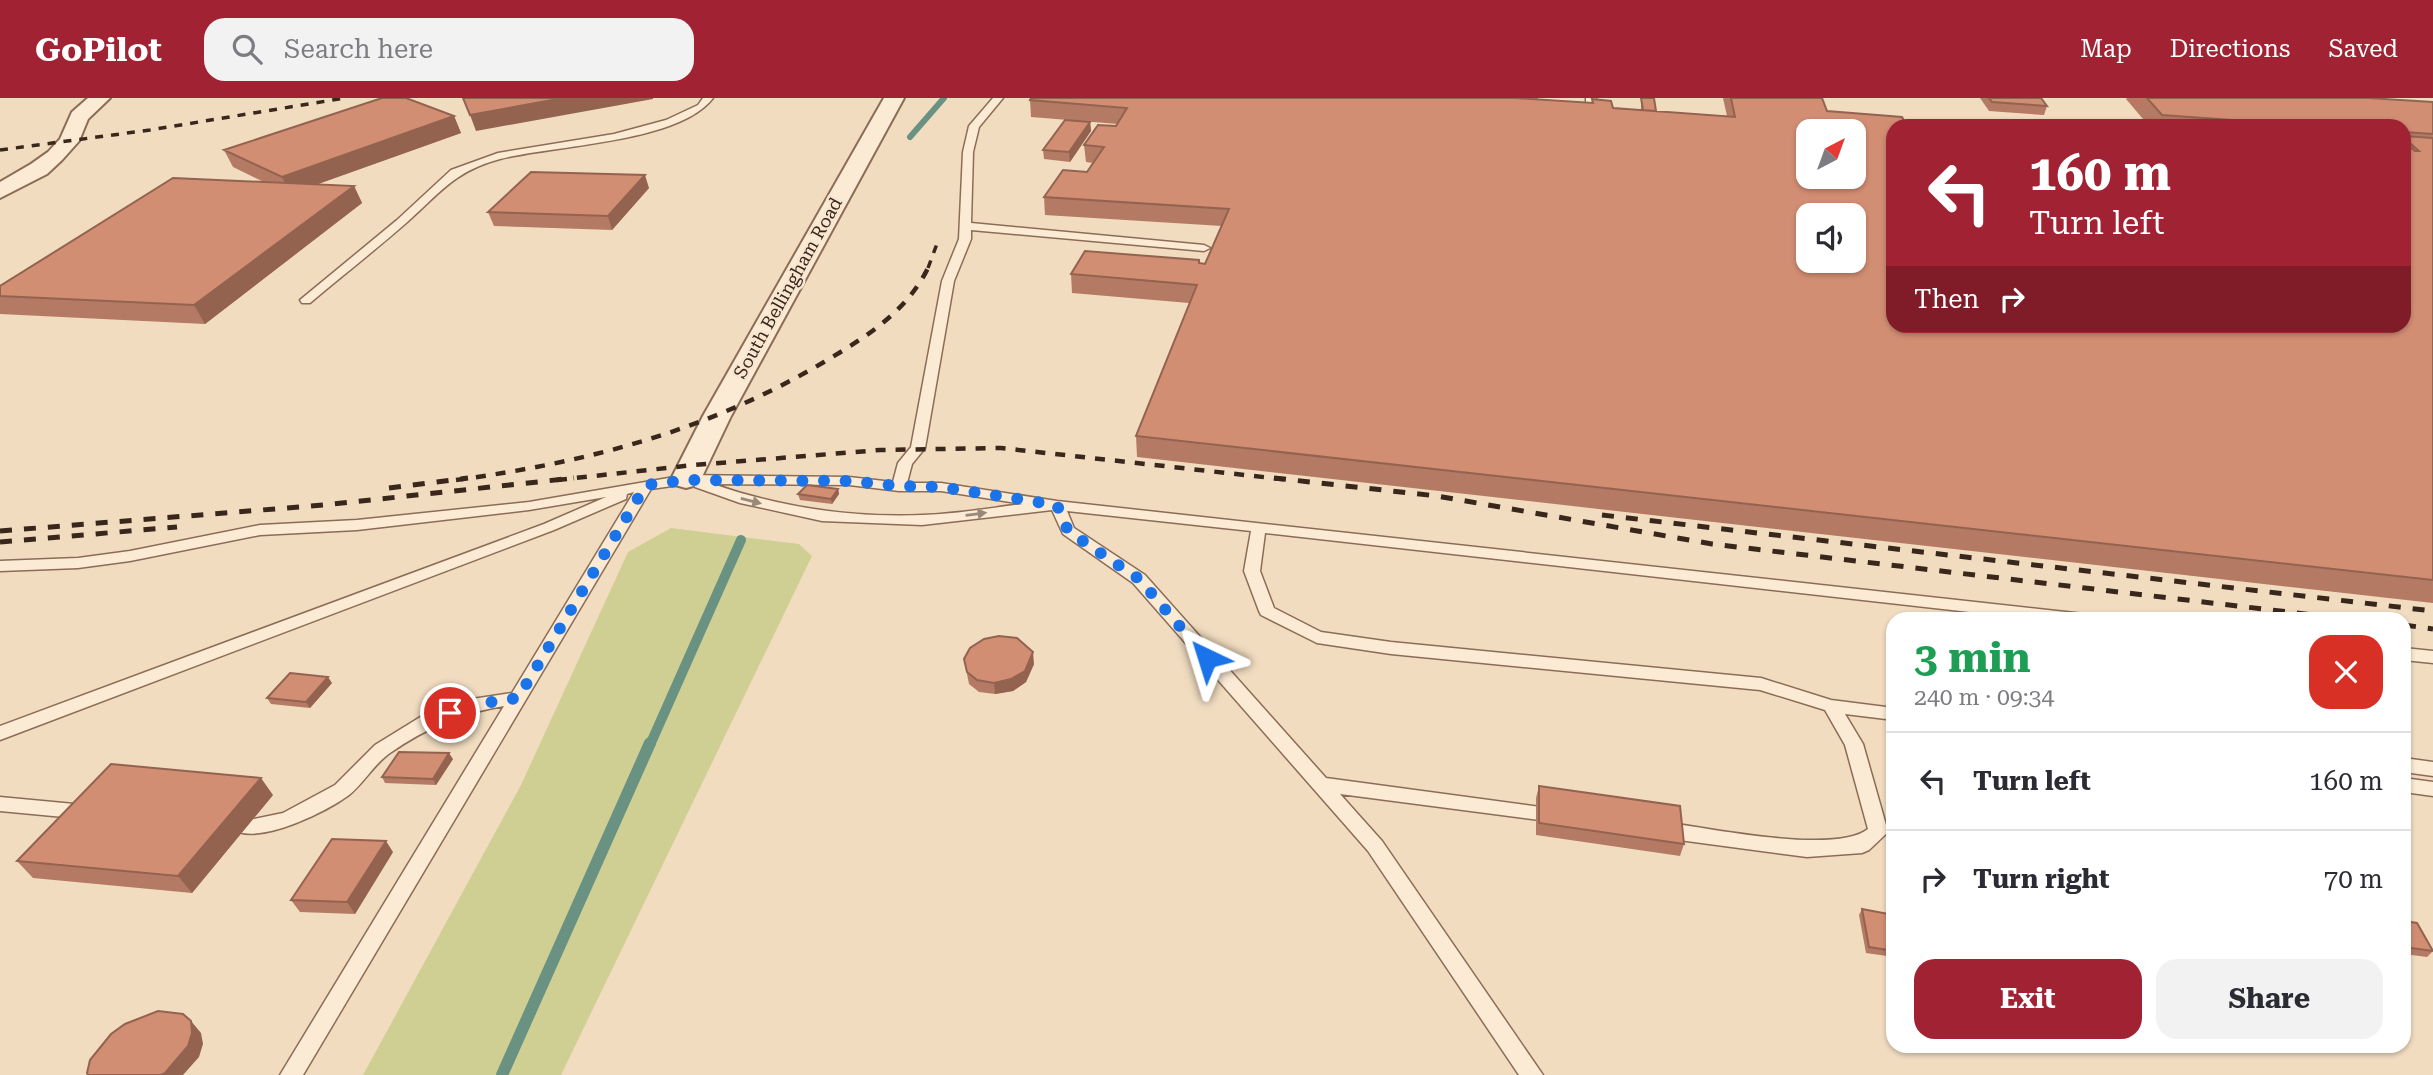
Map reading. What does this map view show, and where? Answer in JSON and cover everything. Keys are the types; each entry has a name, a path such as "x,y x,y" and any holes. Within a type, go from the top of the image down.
{"street":[{"path":"0,191 55,156 69,141 79,116 100,98"},
{"name":"South Bellingham Road","path":"686,480 717,416 894,98"}],"lane":[{"path":"306,300 401,222 455,172 498,156 601,140 669,122 701,107 708,98"},
{"path":"899,486 905,463 918,448 948,281 965,239 968,152 974,126 998,98"},
{"path":"1562,108 1590,110 1591,98"},
{"path":"966,226 1205,248"},
{"path":"686,480 745,500 822,516 922,520 1057,505"},
{"path":"0,566 78,563 130,556 260,530 356,525 529,506 686,480 849,481 941,487 1057,505 2022,612"},
{"path":"291,1075 646,485"},
{"path":"0,733 550,527 646,485"},
{"path":"1057,505 1068,531 1139,579 1375,846 1532,1075"},
{"path":"1259,526 1252,571 1267,611 1317,637 1391,648 1761,684 1831,706 1886,713"},
{"path":"2411,655 2433,657"},
{"path":"246,827 255,828 288,819 342,790 381,750 428,721 471,705 518,698"},
{"path":"1644,828 1807,849 1862,845 1878,832 1854,744 1831,706"},
{"path":"2411,766 2433,769"},
{"path":"1319,784 1576,818"},
{"path":"2411,786 2433,789"},
{"path":"0,804 94,813"}],"shaded area":[{"path":"671,528 799,544 812,556 561,1075 363,1075 521,785 628,552"}],"building":[{"path":"382,98 406,98 454,116 282,177 224,150"},
{"path":"463,98 563,98 470,115"},
{"path":"1515,98 1593,103 1592,99 1611,101 1613,108 1735,117 1731,98 1822,98 1827,111 1902,117 1903,119 1886,119 1886,333 2411,333 2411,148 2419,151 2411,144 2411,136 2433,138 2433,580 1136,436 1197,285 1071,274 1085,251 1199,260 1199,263 1205,264 1229,209 1044,197 1063,170 1087,172 1104,147 1084,145 1098,125 1116,126 1127,108 1030,100"},
{"path":"1641,98 1654,98 1656,111 1643,110"},
{"path":"1989,98 2041,98 2047,106 1992,102"},
{"path":"2147,98 2368,98 2433,102 2433,134 2411,132 2411,119 2219,119 2162,115"},
{"path":"1065,120 1090,122 1069,152 1043,150"},
{"path":"531,172 645,175 608,216 488,212"},
{"path":"173,178 354,186 194,305 0,296 0,286"},
{"path":"807,485 838,489 831,499 798,494"},
{"path":"999,636 1017,638 1033,652 1025,671 1011,679 994,683 977,680 967,672 964,659 970,648 984,639"},
{"path":"290,673 328,677 306,702 267,698"},
{"path":"399,752 449,753 433,779 382,777"},
{"path":"111,764 261,778 178,876 17,861"},
{"path":"1539,786 1680,806 1684,844 1539,823"},
{"path":"332,839 386,841 347,902 291,900"},
{"path":"1862,909 1886,914 1886,950 1869,947"},
{"path":"2411,922 2417,923 2433,951 2411,948"},
{"path":"158,1011 183,1014 191,1021 192,1033 188,1046 165,1073 88,1075 90,1060 111,1034 125,1024"}],"waterway":[{"path":"910,137 944,98"},
{"path":"650,745 741,540"},
{"path":"502,1075 650,743"}],"railway":[{"path":"0,150 150,130 345,98"},
{"path":"928,267 938,241"},
{"path":"456,480 505,473 600,453 691,425 736,407 824,362 870,333 909,297 928,267"},
{"path":"557,480 694,465 880,450 1001,448 1290,480"},
{"path":"389,488 468,478"},
{"path":"0,531 324,505 574,478"},
{"path":"1274,478 1437,496 1712,544 2288,612"},
{"path":"1602,515 2433,611"},
{"path":"0,542 177,527"},
{"path":"2411,626 2433,629"}],"route":[{"path":"450,713 471,705 518,698 646,485 686,480 849,481 941,487 1057,505 1068,531 1139,579 1207,658"}]}
